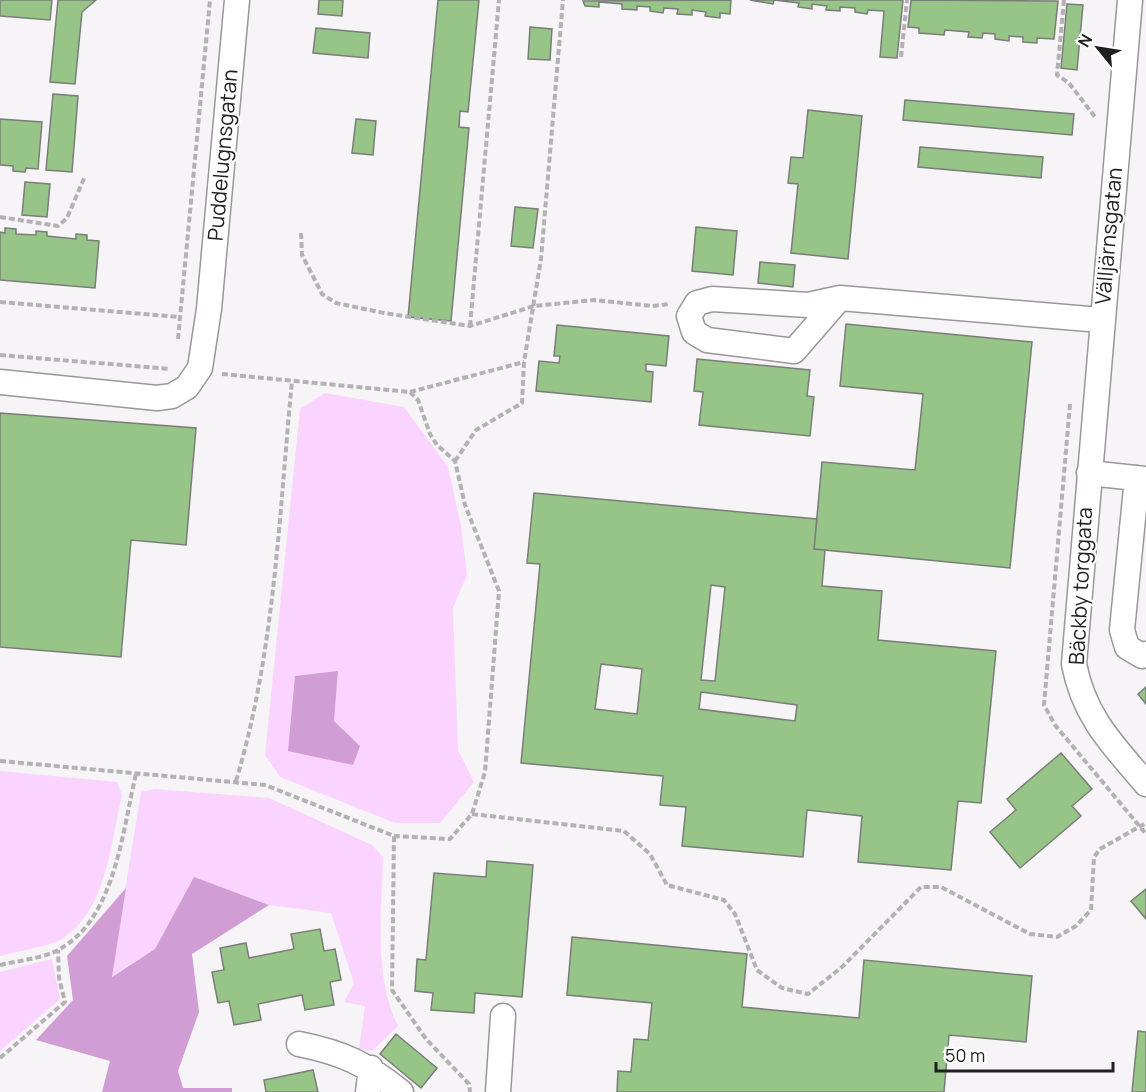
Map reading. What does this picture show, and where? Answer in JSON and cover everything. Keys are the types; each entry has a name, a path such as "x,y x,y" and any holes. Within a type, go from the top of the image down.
{"street":[{"name":"Puddelugnsgatan","path":"197,372 209,309 237,0"},
{"name":"Välljärnsgatan","path":"1089,473 1130,0"},
{"path":"840,298 794,351 707,340 694,332 689,316 697,303 712,298 808,305 840,298 1101,320"},
{"path":"0,382 157,398 172,396 187,387 197,372"},
{"path":"1089,473 1142,478 1122,630 1127,647 1142,656 1146,654"},
{"name":"Bäckby torggata","path":"1089,473 1074,664 1079,688 1088,711 1146,784"},
{"path":"498,1092 503,1016"},
{"path":"299,1044 328,1050 371,1068 401,1092"},
{"path":"368,1092 371,1068"}],"path":[{"path":"178,349 210,0"},
{"path":"470,326 499,0"},
{"path":"455,460 476,430 522,403 524,362 541,259 562,0"},
{"path":"902,57 907,0"},
{"path":"1064,0 1057,75 1069,83 1095,117"},
{"path":"0,217 58,226 67,218 85,176"},
{"path":"301,233 302,255 322,294 336,303 431,322 470,326 534,306 594,300 652,306 697,303"},
{"path":"0,302 87,307 180,317"},
{"path":"0,355 410,392 524,362"},
{"path":"236,781 247,744 265,657 292,381"},
{"path":"0,760 265,785 394,836 450,839 472,814 485,772 499,591 465,505 455,460 437,445 430,434 418,400 410,392"},
{"path":"1055,725 1146,834"},
{"path":"0,965 57,950 87,926 102,904 136,774"},
{"path":"472,814 624,831 650,854 667,885 724,900 735,914 757,970 782,988 808,994 842,967 921,887 941,887 1030,934 1057,937 1076,926 1091,910 1094,857 1100,849 1146,822"},
{"path":"394,836 392,990 426,1039 469,1084 470,1092"},
{"path":"0,1058 65,1002 59,978 57,950"}],"shaded area":[{"path":"325,393 404,407 448,467 461,526 467,575 453,608 458,750 474,782 440,823 395,823 280,777 265,755 300,409","holes":["338,671 334,721 360,746 288,751"]},
{"path":"338,671 334,721 360,746 353,765 288,751 295,676"},
{"path":"0,771 117,782 122,795 105,873 98,893 78,926 57,941 0,956"},
{"path":"155,789 269,798 372,845 383,857 382,965 390,1007 398,1026 372,1051 359,1049 365,1006 344,1002 354,983 331,913 269,905 194,878 155,949 111,977 141,792"},
{"path":"194,877 269,905 192,954 199,1012 178,1071 183,1088 232,1088 232,1092 102,1092 110,1061 36,1040 73,1000 67,956 126,888 112,977 155,949"},
{"path":"52,959 60,999 0,1051 0,972"}],"building":[{"path":"0,0 52,0 50,20 0,16"},
{"path":"58,0 96,0 82,12 75,84 50,82"},
{"path":"319,0 343,0 342,16 318,14"},
{"path":"438,0 479,0 468,112 460,111 459,127 469,128 451,321 408,317"},
{"path":"731,0 730,14 720,13 720,18 705,16 706,12 692,10 692,15 677,14 678,9 664,8 663,13 650,11 650,7 637,6 637,10 622,9 622,4 599,2 599,7 585,6 583,1"},
{"path":"750,0 774,0 773,4"},
{"path":"774,0 903,0 897,58 880,57 884,11 868,10 867,14 855,12 855,8 840,7 840,11 826,10 827,6 812,4 812,9 798,7 799,3"},
{"path":"911,0 1058,1 1054,39 1037,38 1037,43 1023,42 1023,37 1009,36 1009,41 995,39 995,34 983,33 982,38 968,37 969,32 945,30 944,35 919,33 919,28 908,27"},
{"path":"1067,4 1083,5 1077,70 1061,68"},
{"path":"530,27 552,29 550,60 528,59"},
{"path":"316,28 370,33 368,58 313,53"},
{"path":"53,94 78,96 72,172 46,170"},
{"path":"905,100 1074,114 1072,135 903,120"},
{"path":"808,110 862,116 848,259 791,253 798,184 788,183 791,157 803,158"},
{"path":"0,119 42,122 38,169 26,168 25,172 13,171 13,166 0,165"},
{"path":"356,119 376,121 373,155 352,153"},
{"path":"920,147 1043,157 1041,178 918,167"},
{"path":"25,182 50,184 47,217 22,215"},
{"path":"515,207 538,209 533,248 511,246"},
{"path":"696,227 737,231 733,275 692,271"},
{"path":"5,228 16,229 16,234 36,235 36,231 47,232 47,236 76,239 76,234 87,235 87,240 99,241 95,288 0,280 0,232 5,233"},
{"path":"760,262 795,265 793,287 758,283"},
{"path":"846,324 1032,342 1010,568 814,549 822,462 915,470 923,394 840,386"},
{"path":"557,325 669,336 666,366 646,364 646,371 653,372 651,402 536,391 539,361 559,363 560,356 554,356"},
{"path":"697,359 810,370 807,396 814,397 810,436 699,425 703,392 694,391"},
{"path":"0,413 196,428 186,545 131,540 121,657 0,647"},
{"path":"534,493 817,519 814,549 825,550 822,586 882,591 878,640 996,651 981,803 958,801 951,870 858,862 862,816 807,810 803,857 682,846 686,807 660,805 663,776 521,763 540,564 527,563","holes":["711,585 725,587 715,681 701,680","601,664 642,669 637,714 595,709","701,692 797,705 795,721 699,709"]},
{"path":"1146,687 1146,704 1138,694"},
{"path":"1061,753 1092,789 1072,806 1081,816 1020,868 990,832 1016,810 1007,799"},
{"path":"487,861 533,865 522,997 475,993 474,1013 431,1010 433,993 415,991 417,959 426,960 434,873 486,877"},
{"path":"1146,889 1146,919 1131,901"},
{"path":"320,929 324,951 335,949 341,980 330,982 334,1005 305,1010 302,995 258,1004 261,1020 234,1025 229,1001 218,1003 212,972 224,970 220,948 246,943 249,958 294,949 291,934"},
{"path":"572,937 747,954 742,1007 859,1018 864,960 1032,976 1026,1042 949,1035 944,1092 617,1092 618,1071 631,1072 634,1039 648,1040 652,1003 567,995"},
{"path":"1138,1031 1146,1032 1146,1092 1132,1092"},
{"path":"396,1034 437,1068 421,1088 380,1054"},
{"path":"313,1070 318,1092 266,1092 264,1080"}]}
